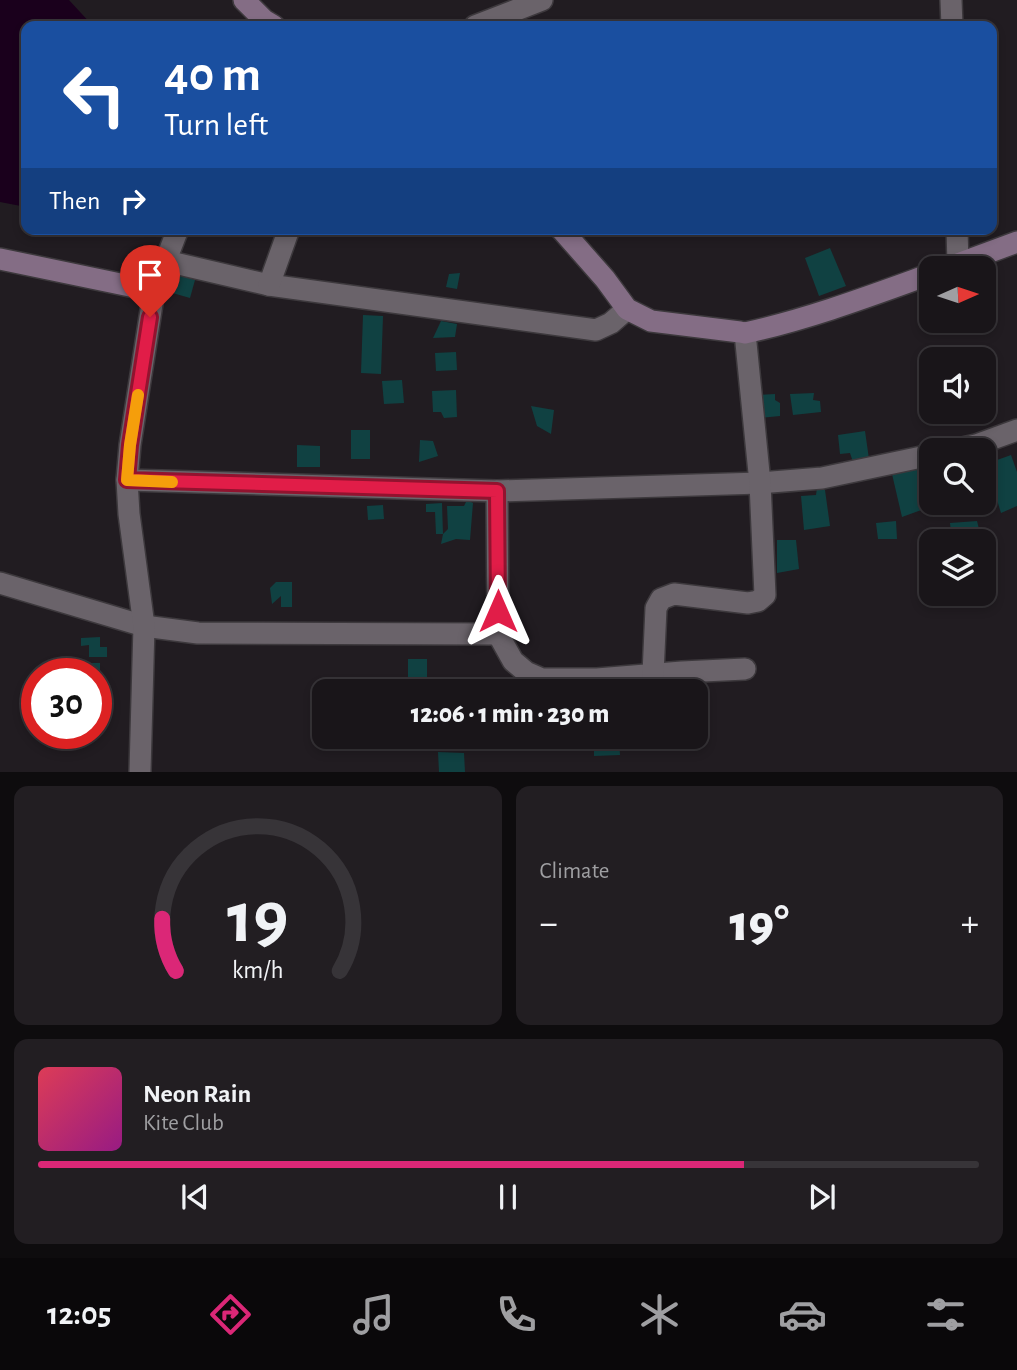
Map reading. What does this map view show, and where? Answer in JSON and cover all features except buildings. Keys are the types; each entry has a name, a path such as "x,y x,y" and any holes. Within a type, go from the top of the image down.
{"main road":[{"path":"244,0 264,21"},
{"path":"566,235 605,278 626,309 651,321 745,333 795,321 919,278"},
{"path":"979,256 1017,242"},
{"path":"0,259 154,291"}],"street":[{"path":"488,21 542,0"},
{"path":"951,0 952,21"},
{"path":"140,771 144,626 127,480 154,291 176,235"},
{"path":"269,285 287,235"},
{"path":"953,256 956,235"},
{"path":"166,261 269,285 596,330 611,324 626,309"},
{"path":"653,674 656,608 661,599 674,594 748,603 758,601 765,595 760,483 745,333"},
{"path":"995,438 1017,430"},
{"path":"127,480 497,491 760,483 822,478 919,458"},
{"path":"497,491 498,634 513,660 526,672 542,678 597,679 745,668"},
{"path":"0,583 144,626 198,633 498,634"}],"shaded area":[{"path":"0,0 69,0 88,21 21,21 21,206 0,202"}],"slow traffic":[{"path":"138,395 127,480 172,482"}],"route":[{"path":"150,317 127,480 497,491 498,611"}]}
